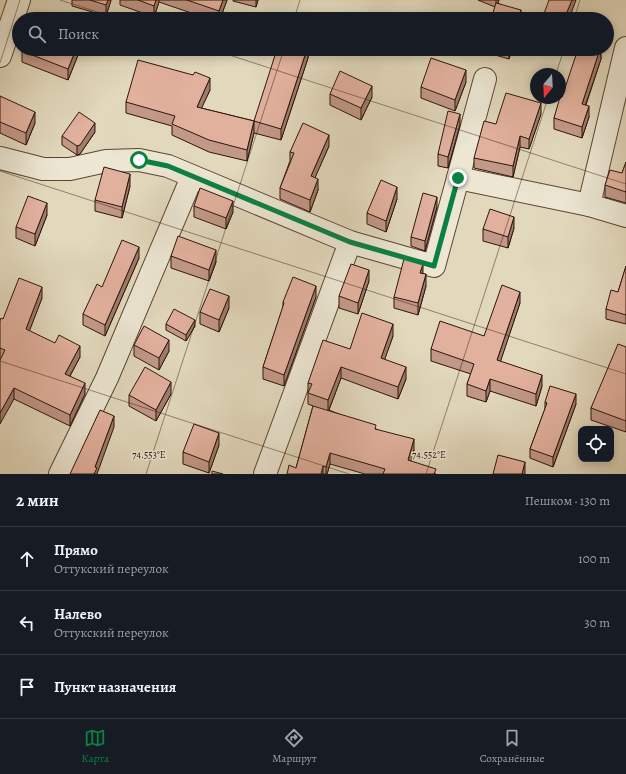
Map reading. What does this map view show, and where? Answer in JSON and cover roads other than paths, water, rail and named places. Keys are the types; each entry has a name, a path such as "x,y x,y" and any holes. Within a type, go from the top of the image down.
{"street":[{"path":"15,12 19,0"},
{"path":"0,56 12,21"},
{"path":"589,205 626,48"},
{"path":"0,158 43,168 70,169 106,161 139,160 168,166 350,242 434,266 485,79"},
{"path":"60,474 107,378 192,177"},
{"path":"458,178 589,205 626,216"},
{"path":"265,474 350,242"}]}
